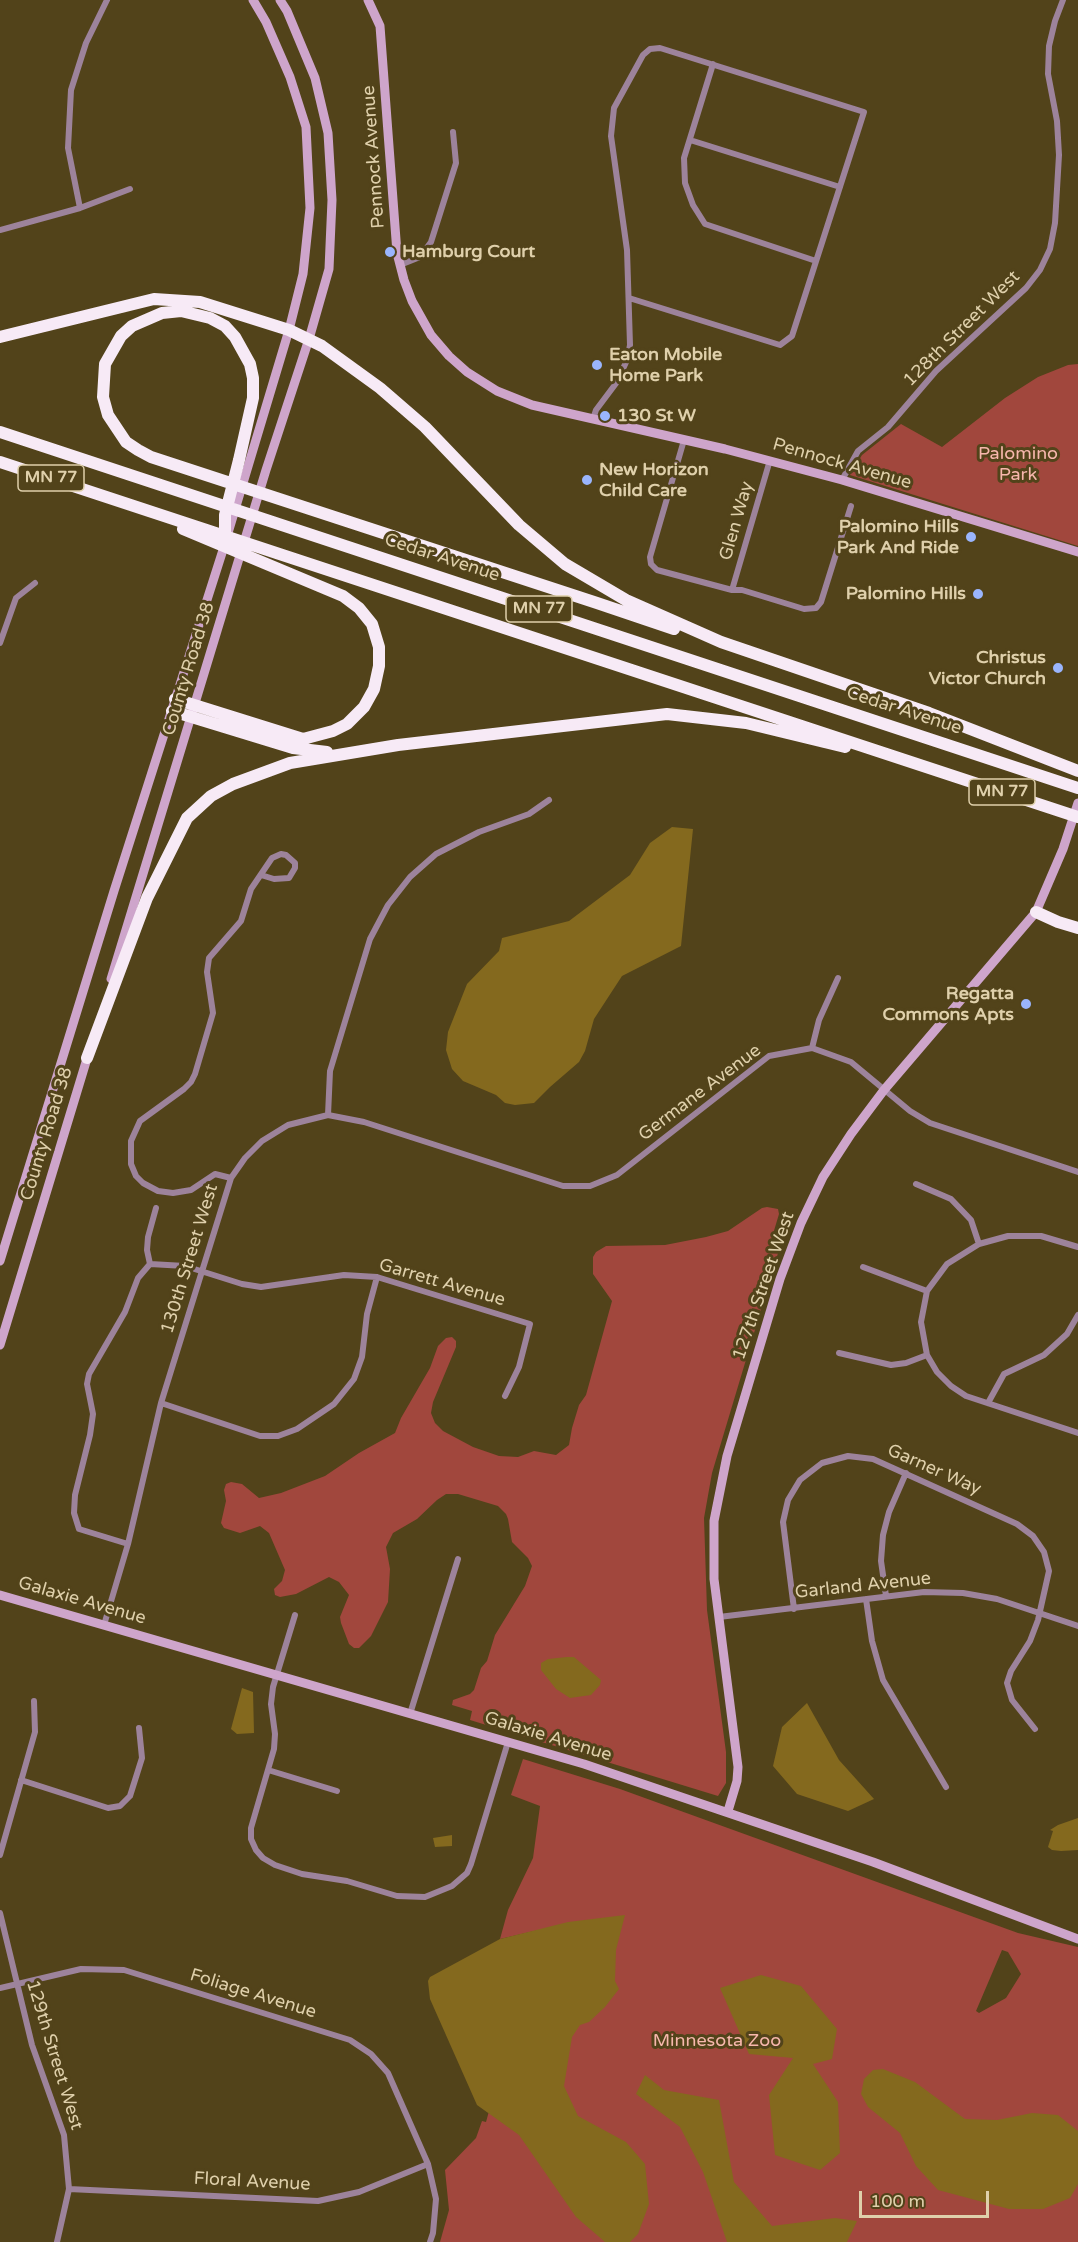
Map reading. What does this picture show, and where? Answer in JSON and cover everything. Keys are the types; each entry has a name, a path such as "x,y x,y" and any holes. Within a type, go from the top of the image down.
{"highway":[{"path":"0,337 154,299 200,302 289,330 322,346 380,388 425,427 519,525 565,564 626,600 721,642 929,713 1078,771"},
{"path":"225,544 225,515 244,462 253,398 250,364 235,337 225,326 210,318 181,311 162,313 132,326 121,336 105,364 103,397 108,415 117,430 138,450 699,637 721,642"},
{"name":"Cedar Avenue","path":"0,432 1078,788"},
{"name":"MN 77","path":"0,462 1078,817"},
{"path":"101,495 343,596 359,608 372,624 379,647 379,666 374,689 364,707 347,724 333,731 303,739 193,711"},
{"path":"174,705 293,748 344,754"},
{"path":"87,1058 147,898 187,818 211,796 233,784 290,763 398,745 667,714 746,723 927,767"},
{"path":"1036,912 1078,928"}],"street":[{"path":"80,208 68,148 71,90 86,43 107,0"},
{"path":"244,462 289,330 303,273 310,208 306,127 290,77 266,22 253,0"},
{"name":"County Road 38","path":"0,1345 266,470 309,339 328,269 332,200 328,133 315,78 282,0"},
{"name":"Pennock Avenue","path":"368,0 380,26 397,253 400,265 412,301 421,319 443,349 467,372 490,387 522,402 770,460 1078,552"},
{"name":"128th Street West","path":"842,480 858,451 888,427 936,371 1026,288 1040,270 1050,249 1055,223 1059,154 1057,121 1048,74 1049,46 1063,0"},
{"path":"593,420 596,410 617,382 627,360 630,345 628,298 627,250 611,136 614,108 643,56 650,49 660,48 864,112 792,336 780,345 628,298"},
{"path":"713,64 684,158 685,183 693,205 705,224 816,261"},
{"path":"400,265 420,257 431,242 456,163 453,132"},
{"path":"690,140 840,187"},
{"path":"0,230 80,208 130,189"},
{"path":"684,440 660,518 651,557 651,564 657,570 816,609 821,602 851,506"},
{"name":"Glen Way","path":"732,590 770,460"},
{"name":"County Road 38","path":"0,1261 225,544"},
{"path":"0,643 16,598 35,584"},
{"path":"328,1115 330,1071 370,939 388,905 410,877 436,854 479,832 529,814 549,800"},
{"name":"127th Street West","path":"728,1811 737,1781 738,1767 719,1617 713,1555 714,1521 727,1456 780,1279 801,1223 824,1177 851,1134 884,1090 1036,912 1064,849 1078,803"},
{"path":"231,1178 215,1173 191,1190 173,1193 158,1191 143,1183 136,1176 131,1164 131,1141 140,1121 191,1082 213,1012 207,972 209,958 241,921 251,889 261,875 277,855 286,855 294,863 295,868 289,878 274,879 261,875"},
{"path":"838,978 819,1020 812,1048 851,1062 910,1111 930,1123 1078,1172"},
{"name":"Germane Avenue","path":"328,1115 364,1122 563,1186 590,1186 617,1174 770,1056 812,1048"},
{"name":"130th Street West","path":"105,1625 128,1544 161,1403 231,1178 244,1158 262,1141 288,1125 328,1115"},
{"path":"916,1184 951,1199 971,1220 979,1244"},
{"path":"128,1544 79,1529 74,1513 75,1495 93,1414 87,1384 89,1374 125,1312 138,1278 150,1264 147,1250 148,1237 156,1208"},
{"path":"1078,1247 1041,1236 1008,1236 979,1244 947,1264 927,1291 921,1322 927,1355 937,1372 951,1386 966,1396 1078,1433"},
{"name":"Garrett Avenue","path":"150,1264 185,1266 242,1284 261,1287 344,1275 377,1277 530,1324 519,1367 505,1396"},
{"path":"863,1267 927,1291"},
{"path":"161,1403 260,1436 278,1436 297,1429 334,1404 354,1379 362,1357 366,1314 377,1277"},
{"path":"988,1403 1004,1374 1044,1355 1067,1334 1078,1315"},
{"path":"839,1353 891,1365 906,1363 927,1355"},
{"name":"Garner Way","path":"794,1609 783,1522 788,1500 800,1480 822,1463 848,1456 873,1459 1017,1524 1033,1536 1044,1552 1049,1571 1041,1613 1030,1641 1011,1671 1007,1683 1012,1700 1035,1730"},
{"path":"886,1596 881,1561 883,1535 889,1512 906,1473"},
{"path":"411,1714 458,1559"},
{"name":"Garland Avenue","path":"719,1617 924,1592 963,1593 997,1599 1078,1626"},
{"name":"Galaxie Avenue","path":"0,1595 584,1764 873,1862 1078,1939"},
{"path":"866,1599 872,1641 883,1680 946,1787"},
{"path":"295,1615 270,1704 275,1734 268,1770 252,1817 251,1839 263,1858 275,1865 303,1874 347,1881 397,1896 425,1897 452,1886 466,1873 471,1864 508,1742"},
{"path":"0,1855 35,1732 34,1701"},
{"path":"21,1780 108,1808 120,1806 130,1796 142,1758 139,1728"},
{"path":"268,1770 337,1791"},
{"name":"129th Street West","path":"0,1913 32,2045 64,2135 69,2189 57,2242"},
{"name":"Foliage Avenue","path":"0,1988 81,1969 124,1970 350,2040 371,2054 388,2073 428,2164 436,2199 430,2242"},
{"name":"Floral Avenue","path":"69,2189 318,2200 359,2192 428,2164"}],"green space":[{"name":"Palomino Park","path":"1078,364 1078,546 850,475 862,455 901,424 942,447 1005,398 1038,377 1068,365"},
{"path":"767,1207 778,1209 779,1214 770,1244 781,1243 712,1473 704,1518 707,1610 726,1752 726,1783 718,1796 470,1720 472,1711 452,1705 453,1700 470,1694 474,1690 481,1668 487,1661 495,1635 525,1586 532,1566 528,1558 512,1542 508,1519 498,1506 458,1494 446,1494 417,1519 393,1533 386,1547 390,1569 388,1602 371,1636 359,1648 354,1648 349,1644 341,1623 340,1617 349,1595 339,1582 329,1577 296,1594 280,1597 275,1595 274,1589 282,1581 285,1570 269,1533 260,1526 240,1533 224,1528 221,1523 226,1501 224,1490 226,1484 231,1482 242,1484 259,1498 281,1493 325,1476 359,1453 395,1433 401,1418 430,1368 438,1346 446,1338 452,1337 456,1341 456,1347 433,1402 431,1413 435,1423 443,1431 473,1447 499,1456 518,1457 534,1451 556,1455 569,1445 572,1428 579,1405 586,1395 612,1301 593,1274 593,1257 596,1252 606,1246 665,1245 706,1237 728,1231"},
{"name":"Minnesota Zoo","path":"523,1759 620,1789 1018,1933 1078,1947 1078,2242 440,2242 449,2210 445,2170 476,2138 482,2121 486,2122 539,1930 500,1939 508,1910 533,1858 540,1806 511,1795","holes":["1002,1950 1008,1952 1021,1974 1006,1998 979,2013 976,2011"]}],"shaded area":[{"path":"672,827 693,829 681,946 622,976 594,1019 585,1051 579,1062 534,1103 515,1105 505,1103 496,1095 463,1081 452,1069 446,1050 448,1032 467,984 499,951 502,938 569,921 630,875 650,843"},
{"path":"574,1657 601,1680 600,1685 591,1695 570,1698 556,1689 541,1670 541,1663 548,1659"},
{"path":"242,1688 253,1692 254,1733 237,1734 231,1729"},
{"path":"807,1703 839,1760 874,1799 848,1811 797,1794 773,1766 782,1727"},
{"path":"1078,1818 1078,1850 1061,1851 1048,1847 1053,1831 1050,1830"},
{"path":"452,1835 452,1846 435,1847 433,1838"},
{"path":"625,1915 616,1950 615,1981 619,1989 589,2022 580,2025 572,2037 564,2086 578,2116 626,2142 645,2164 649,2204 638,2234 630,2242 605,2242 576,2217 519,2135 477,2105 430,1999 428,1981 430,1977 500,1939 568,1922"},
{"path":"761,1975 801,1986 837,2029 832,2059 813,2064 838,2102 840,2153 820,2170 775,2155 769,2095 793,2058 749,2054 720,1988"},
{"path":"883,2069 915,2082 965,2119 997,2120 1032,2113 1058,2115 1078,2131 1078,2184 1070,2198 1043,2209 1009,2209 938,2190 916,2166 900,2133 868,2107 861,2094 864,2079 873,2070"},
{"path":"645,2075 664,2090 719,2100 734,2182 772,2226 835,2218 857,2221 847,2242 727,2242 703,2172 680,2127 636,2094"}],"place":[{"name":"Hamburg Court","path":"390,252"},
{"name":"Eaton Mobile Home Park","path":"597,365"},
{"name":"130 St W","path":"605,416"},
{"name":"New Horizon Child Care","path":"587,480"},
{"name":"Palomino Hills Park And Ride","path":"971,537"},
{"name":"Palomino Hills","path":"978,594"},
{"name":"Christus Victor Church","path":"1058,668"},
{"name":"Regatta Commons Apts","path":"1026,1004"}]}
